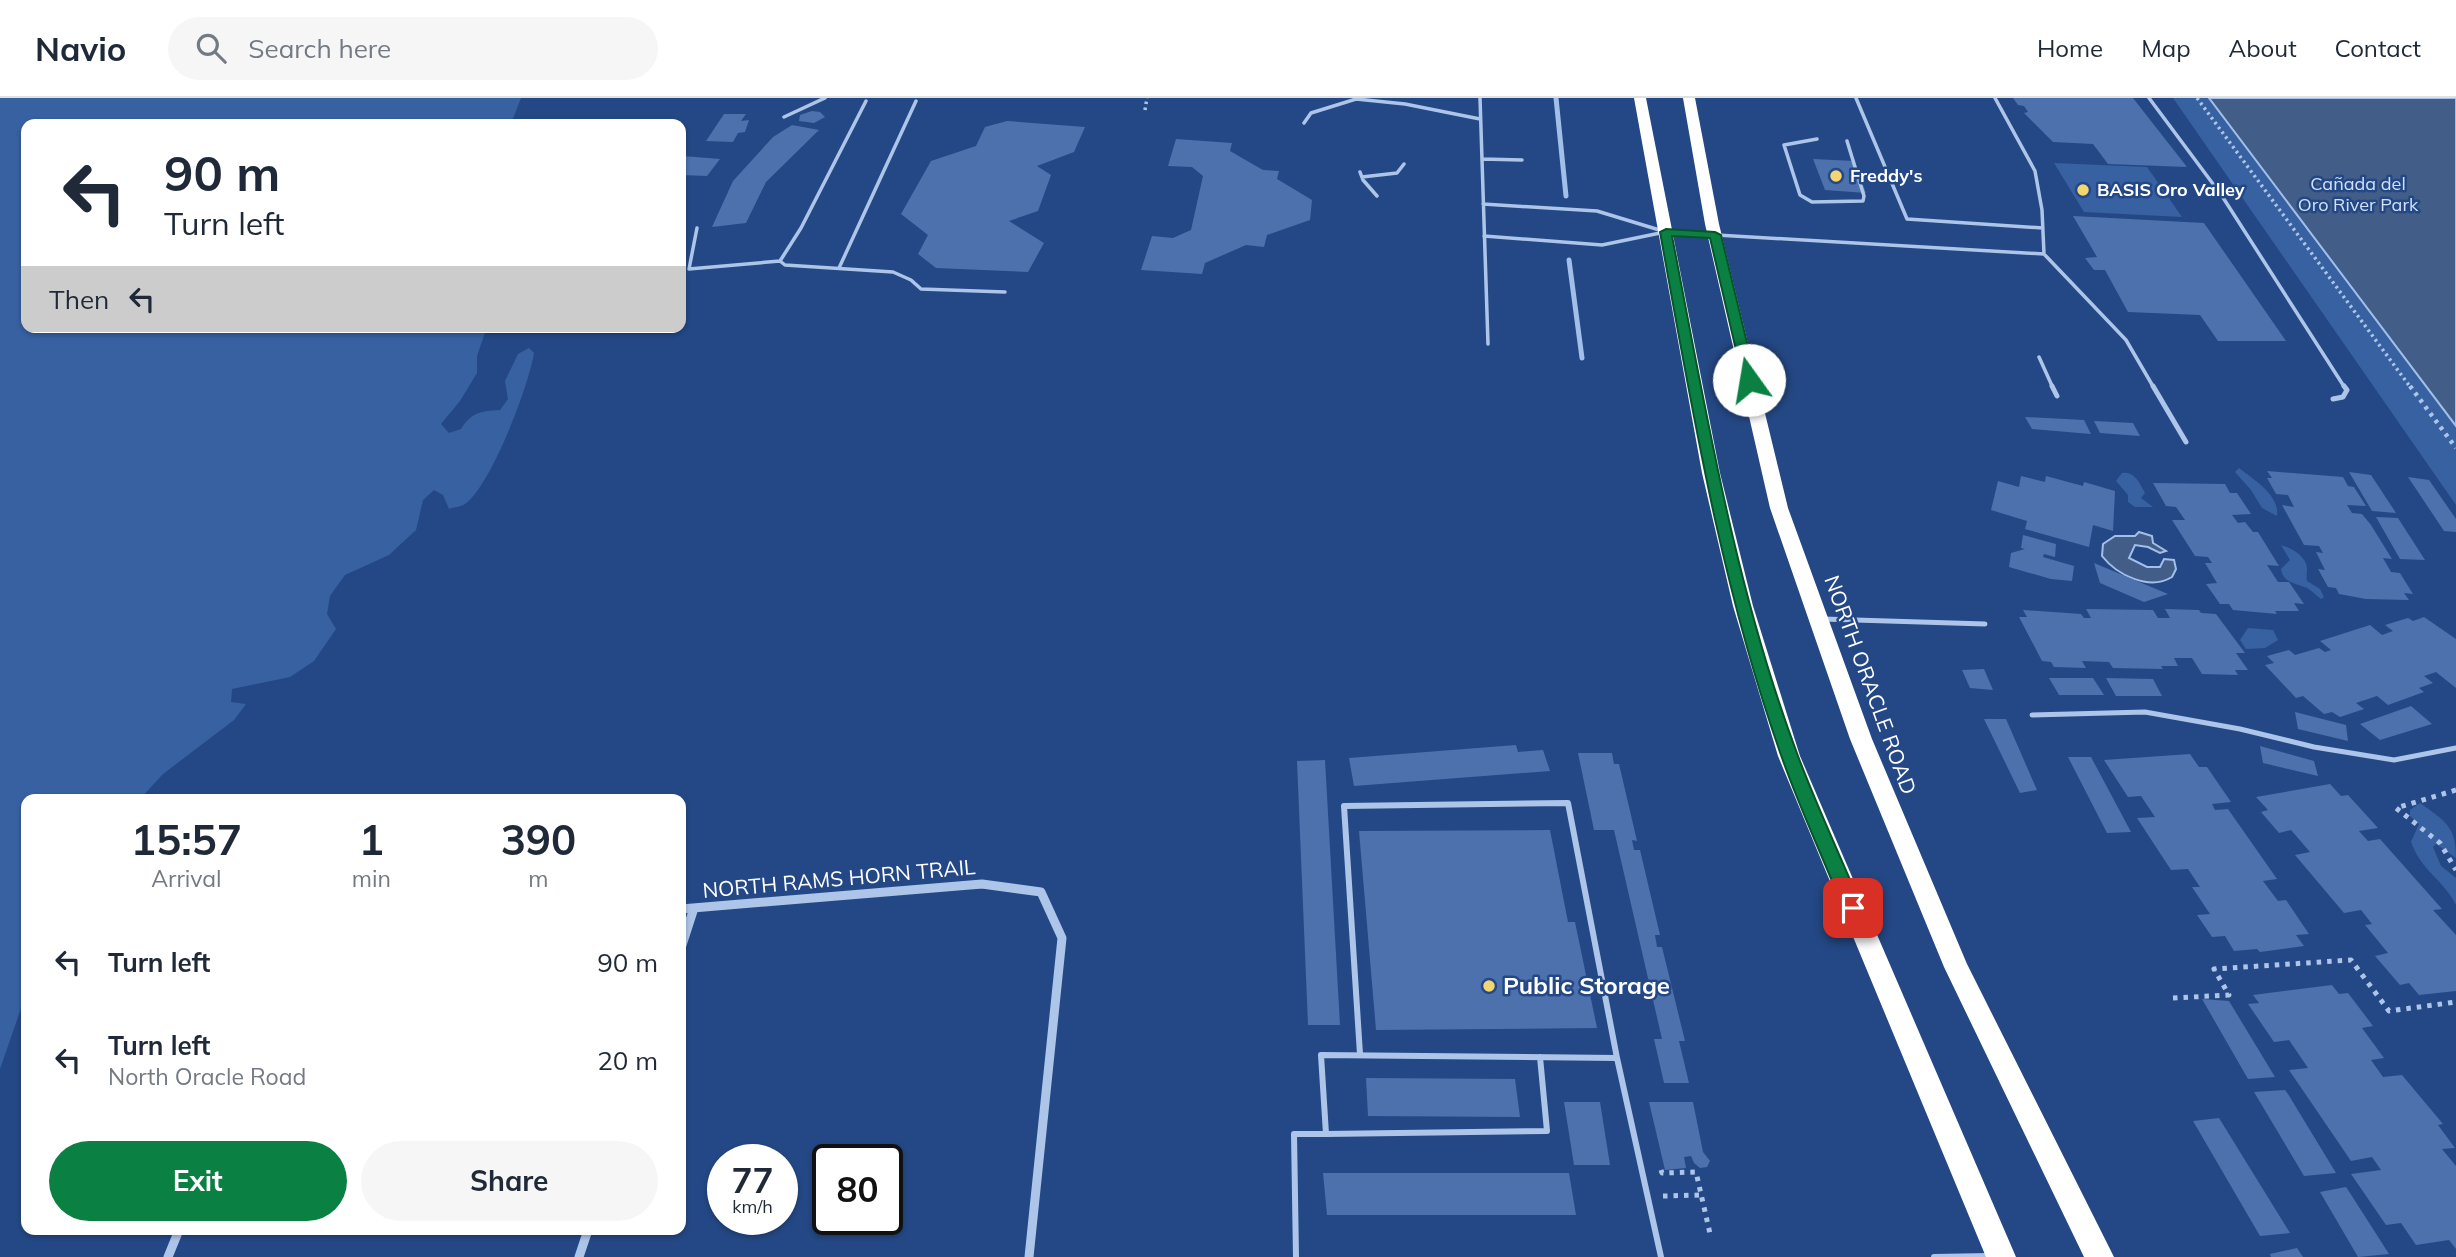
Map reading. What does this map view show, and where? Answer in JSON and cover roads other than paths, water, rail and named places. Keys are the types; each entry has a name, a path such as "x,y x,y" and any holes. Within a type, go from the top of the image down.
{"highway":[{"path":"1640,98 1711,473 1743,606 1789,755 2000,1256"},
{"name":"NORTH ORACLE ROAD","path":"1689,98 1715,235 1779,508 1818,619 1861,739 1956,967 2099,1257"}],"street":[{"name":"NORTH RAMS HORN TRAIL","path":"686,909 982,884 1041,892 1062,938 1029,1257"},
{"path":"686,933 694,908"},
{"path":"168,1257 177,1235"},
{"path":"579,1257 586,1235"}],"lane":[{"path":"784,117 825,98"},
{"path":"1480,98 1488,344"},
{"path":"1856,98 1907,219 2043,229"},
{"path":"1995,98 2035,171 2044,254 2126,340 2186,442"},
{"path":"2149,98 2222,196 2347,390 2343,397 2333,399"},
{"path":"1304,123 1311,113 1356,99 1405,104 1480,119"},
{"path":"780,261 801,228 866,101"},
{"path":"839,268 915,101"},
{"path":"1816,139 1784,145 1800,195 1812,202 1863,201 1864,196 1847,141"},
{"path":"1482,159 1522,160"},
{"path":"1377,196 1361,174 1397,173 1404,164"},
{"path":"1483,204 1597,211 1666,232 2044,254"},
{"path":"696,228 689,269 780,261 785,265 893,272 911,280 921,289 1005,292"},
{"path":"1484,236 1602,245 1666,232"},
{"path":"2039,358 2057,396"},
{"path":"1818,619 1984,624"},
{"path":"2032,715 2145,712 2394,760 2456,748"},
{"path":"1360,1054 1344,806 1567,803 1617,1058 1661,1257"},
{"path":"1326,1134 1321,1055 1617,1058"},
{"path":"1296,1257 1294,1135 1547,1131 1540,1057"},
{"path":"1934,1257 2000,1256"}],"waterway":[{"path":"1556,98 1566,196"},
{"path":"1569,260 1582,358"}],"place":[{"name":"Freddy's","path":"1836,176"},
{"name":"BASIS Oro Valley","path":"2083,190"},
{"name":"Public Storage","path":"1489,986"}],"park label":[{"name":"Cañada del Oro River Park","path":"2358,194"}]}
